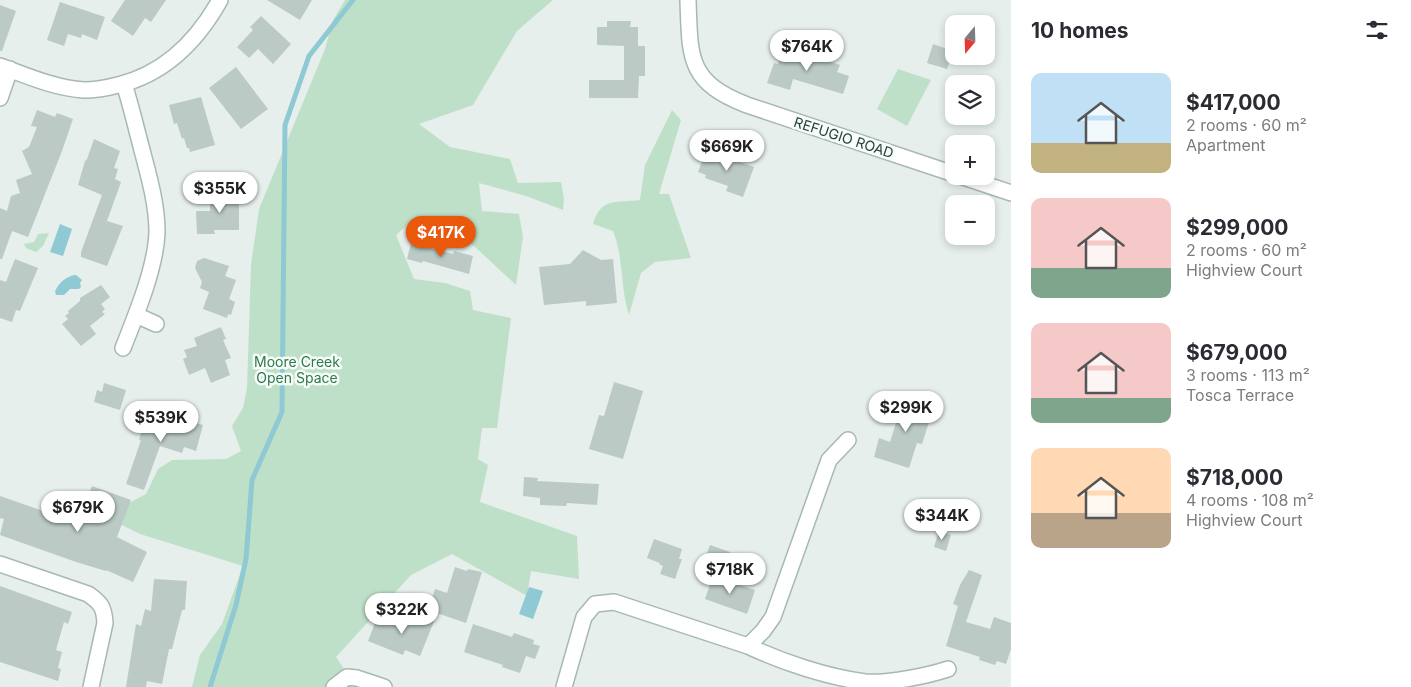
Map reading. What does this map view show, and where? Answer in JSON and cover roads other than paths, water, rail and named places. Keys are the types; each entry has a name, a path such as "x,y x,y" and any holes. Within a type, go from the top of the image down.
{"street":[{"path":"0,98 5,68 50,84 84,90 102,89 124,84 162,68 189,45 220,0"},
{"name":"REFUGIO ROAD","path":"688,0 690,53 698,71 713,88 729,98 747,105 945,171"},
{"path":"123,348 136,315 153,257 157,233 155,204 124,84"},
{"path":"987,185 1011,193"},
{"path":"136,315 156,324"},
{"path":"748,646 764,632 773,618 829,460 848,440"},
{"path":"0,564 88,594 100,602 105,613 106,623 91,687"},
{"path":"564,687 584,618 595,604 614,602 748,646 796,665 866,682 924,677 948,669"},
{"path":"334,687 347,677 357,678 384,687"}],"water":[{"path":"60,224 72,229 63,256 50,252"},
{"path":"76,275 82,280 79,289 70,289 64,295 56,295 55,291 61,282 66,278"},
{"path":"529,587 543,591 533,619 519,614"}],"waterway":[{"path":"210,687 236,605 246,559 252,480 282,412 285,125 309,56 353,0"}],"park label":[{"name":"Moore Creek Open Space","path":"297,370"}]}
